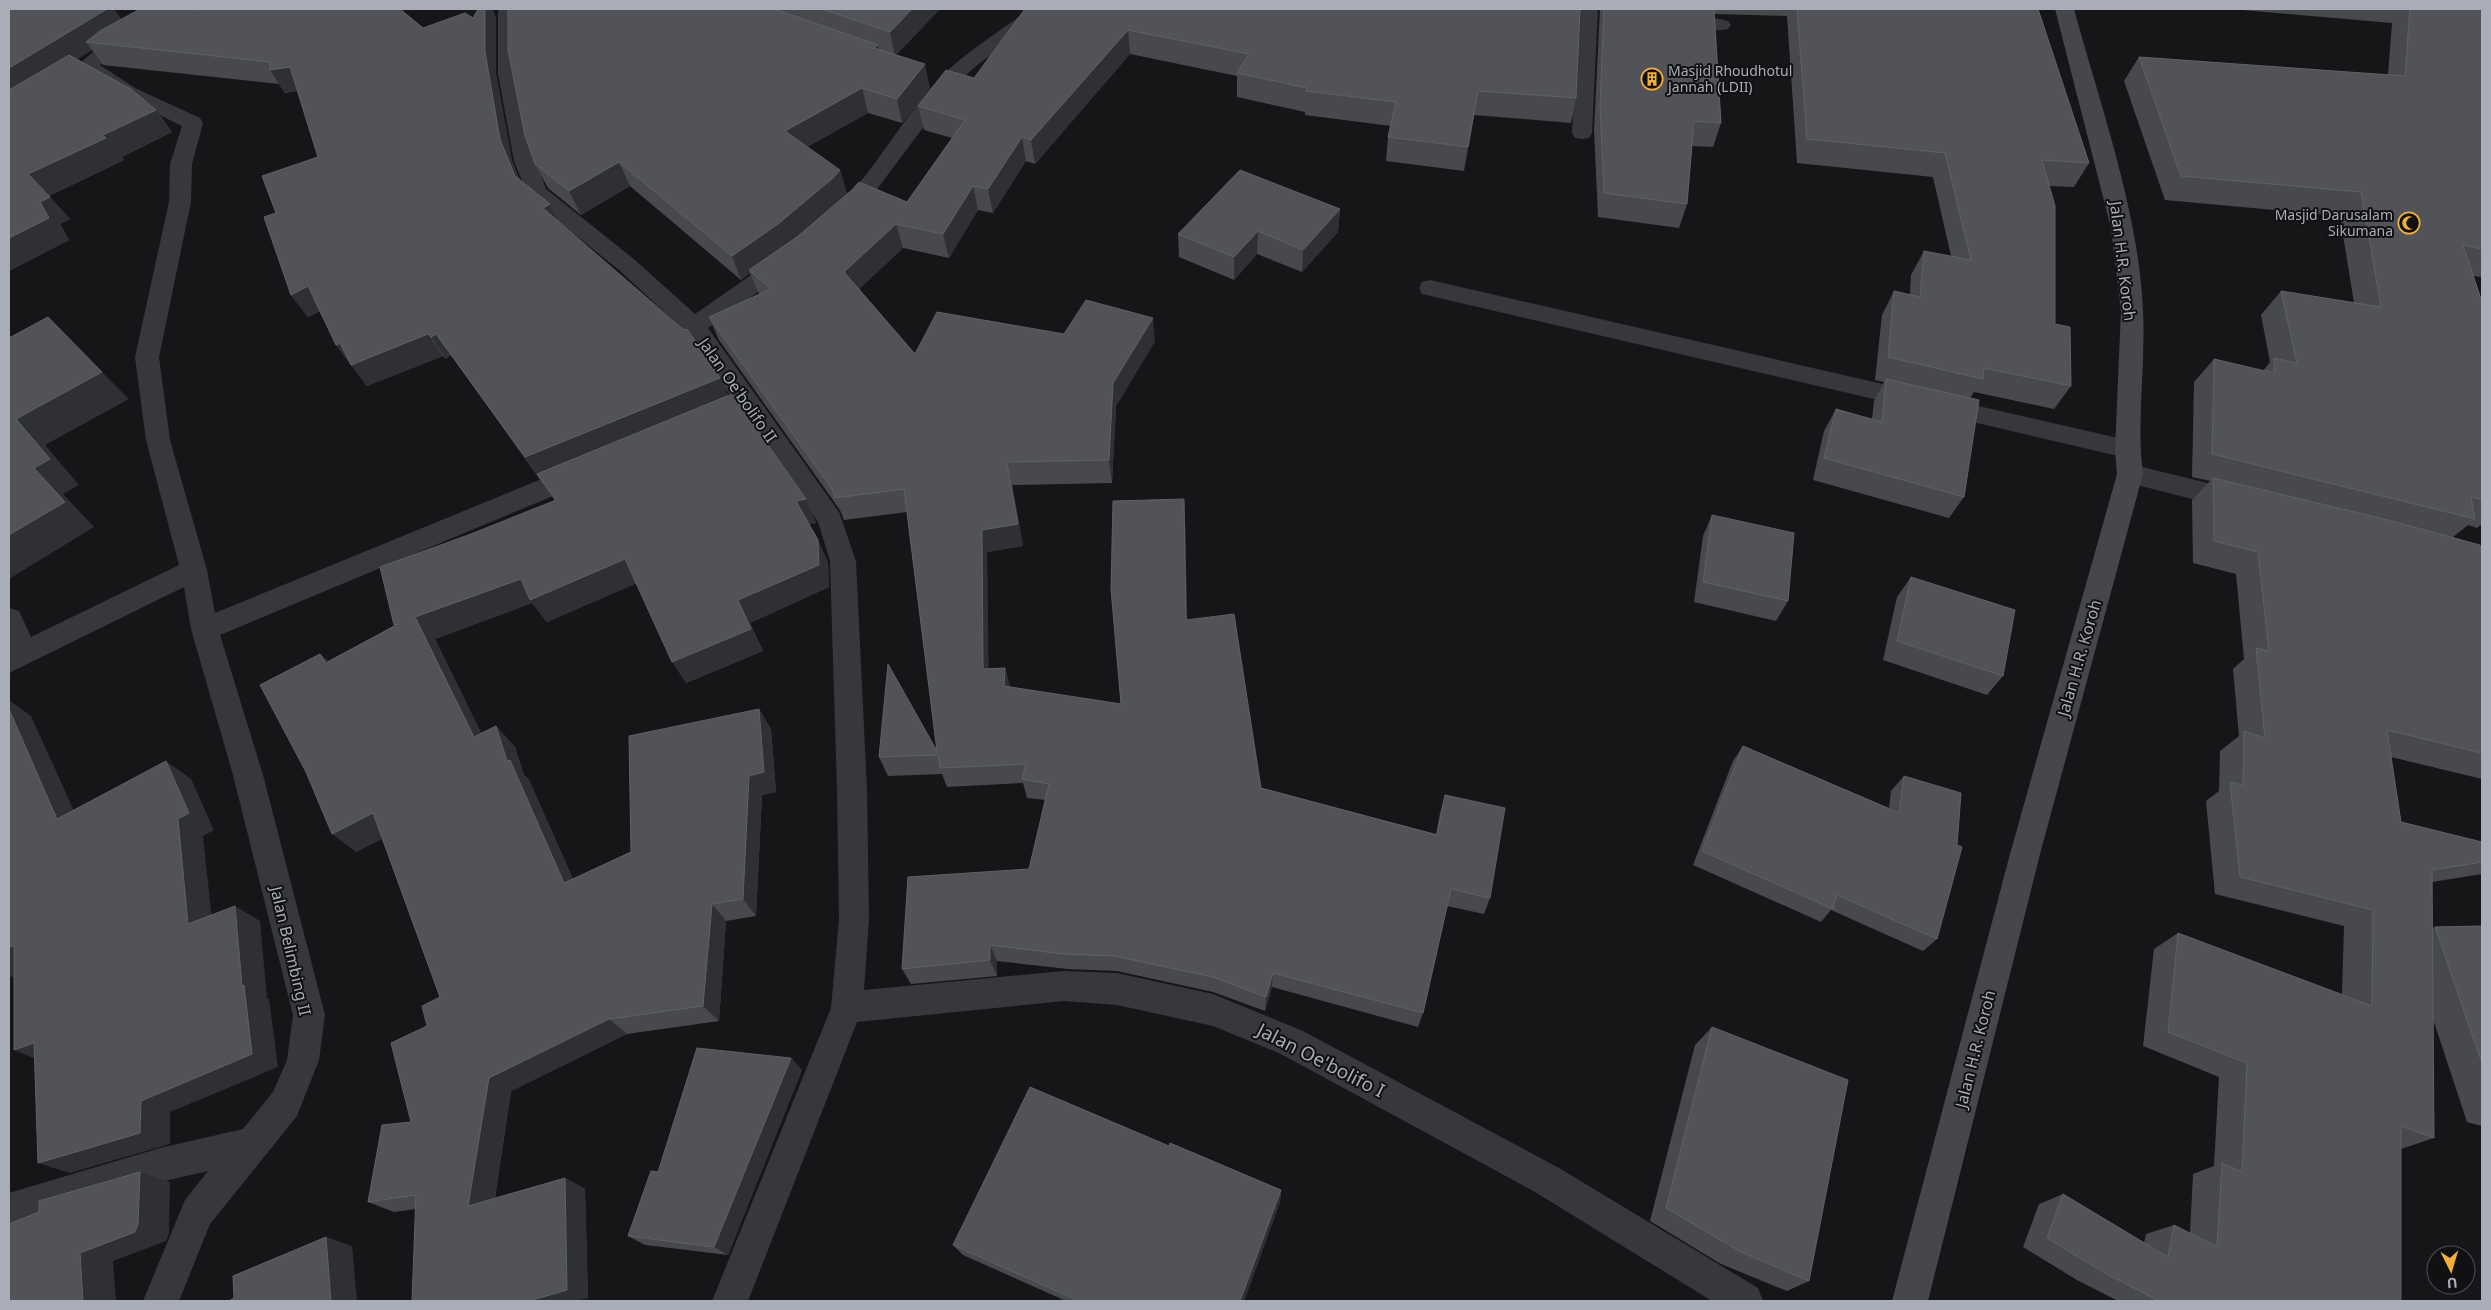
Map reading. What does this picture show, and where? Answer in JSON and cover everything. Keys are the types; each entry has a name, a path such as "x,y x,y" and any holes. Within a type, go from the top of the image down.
{"main road":[{"name":"Jalan H.R. Koroh","path":"1910,1301 2025,854 2129,462 2132,311 2122,228 2110,174 2064,9"}],"street":[{"name":"Jalan Belimbing II","path":"162,1301 198,1212 285,1104 303,1060 309,1015 248,775 205,629 194,570 158,440 147,357 180,202 181,164 193,123 79,71 109,48 177,9"},
{"path":"507,9 508,74 525,161 537,193 627,265 694,326"},
{"path":"823,231 850,208 893,156 938,79 1040,9"},
{"path":"1582,134 1588,9"},
{"path":"1685,9 1695,20 1721,25"},
{"name":"Jalan Oe'bolifo II","path":"730,1301 847,1008 854,919 852,790 843,561 830,519 738,408 694,326 803,248"},
{"path":"1430,288 2129,462 2257,505"},
{"path":"205,629 602,465"},
{"path":"9,619 16,657 194,570"},
{"name":"Jalan Oe'bolifo I","path":"847,1008 899,1000 1064,986 1117,989 1213,1010 1291,1042 1548,1180 1745,1301"},
{"path":"9,1210 160,1165 253,1144"}],"building":[{"path":"9,9 107,9 9,68"},
{"path":"140,9 191,9 195,11 197,9 400,9 423,28 465,13 473,18 478,9 485,9 485,52 500,139 515,176 550,204 543,208 684,330 687,329 720,378 525,457 436,334 431,337 428,334 351,365 340,343 336,345 308,286 291,295 264,217 276,213 262,176 318,157 290,67 270,70 270,62 86,42 100,31"},
{"path":"508,9 774,9 878,45 874,48 925,64 897,99 862,88 785,131 840,170 778,224 732,256 619,162 569,191 535,164 525,136 508,50"},
{"path":"822,9 912,9 890,32"},
{"path":"1025,9 1580,9 1576,98 1478,91 1468,147 1388,137 1396,102 1306,91 1307,88 1237,73 1249,54 1128,30 1031,140 1022,137 988,189 973,186 943,234 896,224 844,272 915,354 937,312 1064,334 1086,300 1153,318 1113,383 1109,460 1007,462 1018,524 982,530 983,669 1005,668 1004,686 1121,704 1111,589 1113,501 1184,499 1186,620 1234,614 1261,788 1437,835 1445,795 1505,808 1490,898 1451,889 1423,1013 1273,973 1266,997 1213,977 1114,956 1063,954 990,945 990,960 902,969 908,877 1029,869 1049,784 1022,779 1026,764 940,768 938,755 879,757 888,664 937,751 904,489 835,498 832,489 709,317 771,289 749,270 797,237 859,182 907,202 965,120 918,106 946,70 974,78"},
{"path":"1604,9 1714,9 1721,123 1694,121 1687,204 1604,193 1600,106"},
{"path":"1797,9 2038,9 2089,163 2042,160 2055,206 2055,324 2070,327 2071,386 1984,368 1983,379 1888,357 1894,291 1920,297 1924,251 1971,260 1945,153 1807,139"},
{"path":"2410,9 2482,9 2482,249 2463,245 2482,302 2482,500 2471,497 2475,519 2212,454 2214,359 2274,373 2274,358 2297,363 2281,291 2381,307 2361,192 2181,176 2139,57 2405,76"},
{"path":"69,55 131,89 156,110 103,135 106,138 28,174 50,197 40,202 49,218 9,238 9,90"},
{"path":"1240,170 1340,209 1303,250 1258,231 1234,257 1178,234"},
{"path":"48,317 102,372 16,419 50,459 34,468 65,502 9,535 9,338"},
{"path":"1886,379 1979,400 1964,497 1824,458 1836,409 1882,422"},
{"path":"732,394 806,499 796,501 818,540 819,565 738,600 751,629 672,662 625,559 530,600 521,579 415,617 474,737 496,726 507,761 510,760 564,883 631,852 629,736 759,709 764,772 749,776 743,899 712,904 703,1006 609,1019 489,1078 468,1206 565,1178 567,1290 529,1301 412,1301 416,1195 368,1202 382,1125 411,1122 391,1043 427,1026 422,1006 440,997 373,813 332,834 306,772 260,685 320,654 326,663 398,624 394,625 380,567 471,534 556,500 537,474"},
{"path":"2213,478 2388,520 2480,545 2482,558 2482,753 2387,730 2401,822 2482,842 2482,862 2432,870 2434,1138 2401,1126 2401,1301 2159,1301 2103,1272 2047,1238 2063,1194 2168,1257 2174,1225 2217,1247 2222,1163 2242,1172 2247,1063 2168,1032 2178,933 2372,1006 2373,910 2240,877 2230,782 2243,785 2244,731 2265,738 2256,648 2269,651 2258,552 2214,541"},
{"path":"1712,515 1794,533 1788,601 1703,582"},
{"path":"1911,577 2015,610 2003,676 1897,641"},
{"path":"9,709 57,819 166,761 189,813 178,819 188,924 235,906 242,986 244,985 252,1054 141,1101 140,1133 38,1163 34,1043 14,1050 14,945 9,948"},
{"path":"1743,746 1899,813 1904,776 1961,793 1957,845 1962,847 1937,939 1837,895 1833,909 1702,851"},
{"path":"2482,926 2482,1063 2435,927"},
{"path":"1712,1027 1848,1080 1809,1281 1741,1252 1666,1208"},
{"path":"697,1048 791,1058 714,1247 628,1236 651,1171 658,1172"},
{"path":"1030,1087 1169,1146 1170,1143 1281,1190 1240,1301 1079,1301 953,1245"},
{"path":"140,1172 138,1224 135,1232 80,1253 83,1301 9,1301 9,1224 39,1212 39,1201"},
{"path":"326,1237 331,1301 229,1301 234,1298 233,1276"}],"place":[{"name":"Masjid Rhoudhotul Jannah (LDII)","path":"1652,79"},
{"name":"Masjid Darusalam Sikumana","path":"2409,223"}]}
